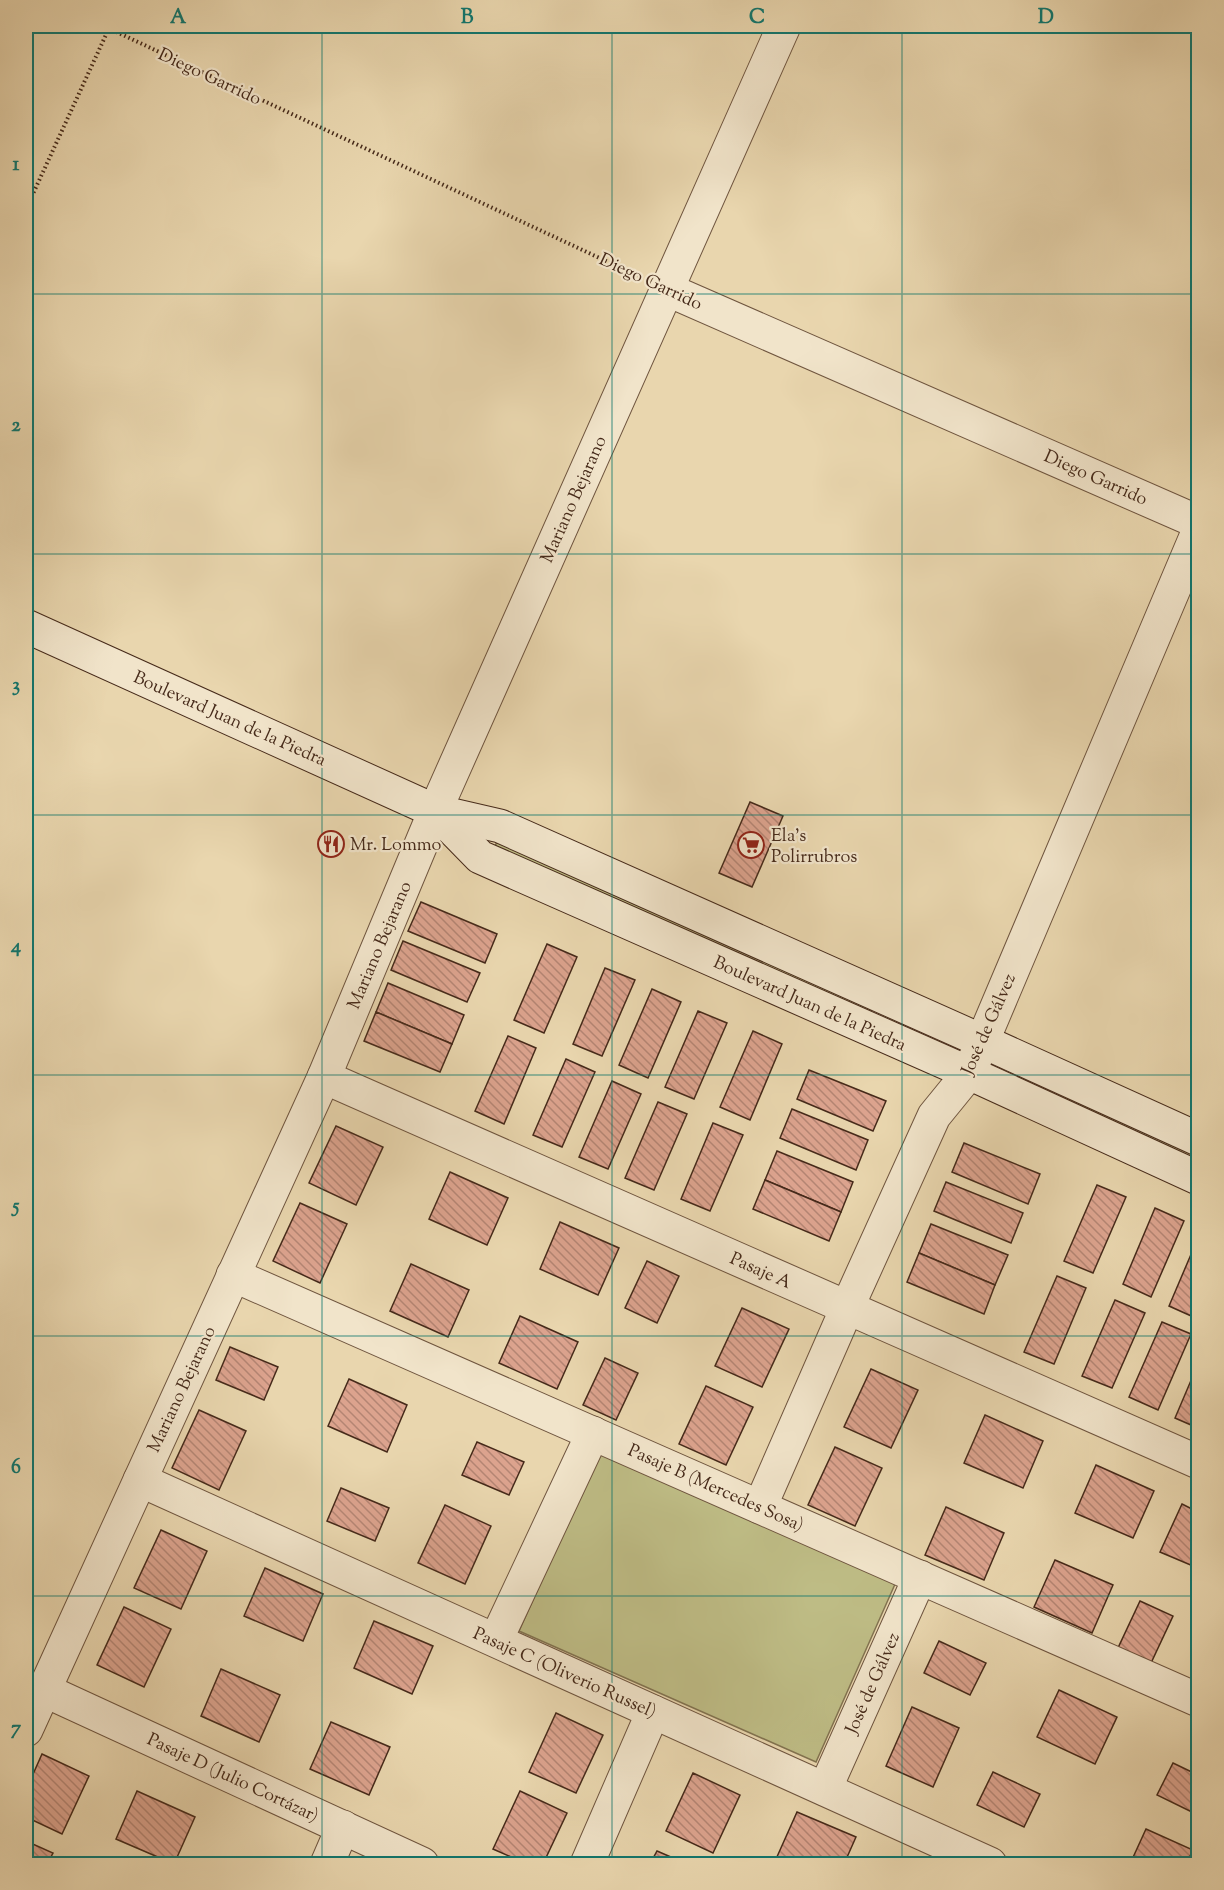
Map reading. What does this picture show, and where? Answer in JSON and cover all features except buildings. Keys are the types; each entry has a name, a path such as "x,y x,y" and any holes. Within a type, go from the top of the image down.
{"street":[{"name":"Mariano Bejarano","path":"26,1730 324,1077 435,811 784,26"},
{"name":"Diego Garrido","path":"666,289 1198,522"},
{"name":"José de Gálvez","path":"760,1507 934,1116 969,1073 1198,532"},
{"name":"Boulevard Juan de la Piedra","path":"26,626 435,811 500,826 1198,1139"},
{"name":"Boulevard Juan de la Piedra","path":"435,811 480,857 969,1073 1198,1178"},
{"name":"Pasaje A","path":"324,1077 1198,1462"},
{"name":"Pasaje B (Mercedes Sosa)","path":"233,1275 1198,1700"},
{"path":"496,1640 592,1433"},
{"name":"Pasaje C (Oliverio Russel)","path":"140,1480 990,1864"},
{"name":"José de Gálvez","path":"825,1789 920,1577"},
{"name":"Pasaje D (Julio Cortázar)","path":"44,1690 422,1864"},
{"path":"587,1864 653,1712"},
{"path":"327,1864 343,1827"}],"path":[{"name":"Diego Garrido","path":"109,27 666,289"},
{"path":"26,209 109,27"}],"shaded area":[{"path":"497,842 872,1008 870,1014 494,848"},
{"path":"1046,1087 1198,1155 1198,1163 1043,1094"},
{"path":"600,1451 896,1582 816,1762 519,1631"}],"place":[{"name":"Mr. Lommo","path":"331,844"},
{"name":"Ela's Polirrubros","path":"751,845"}]}
